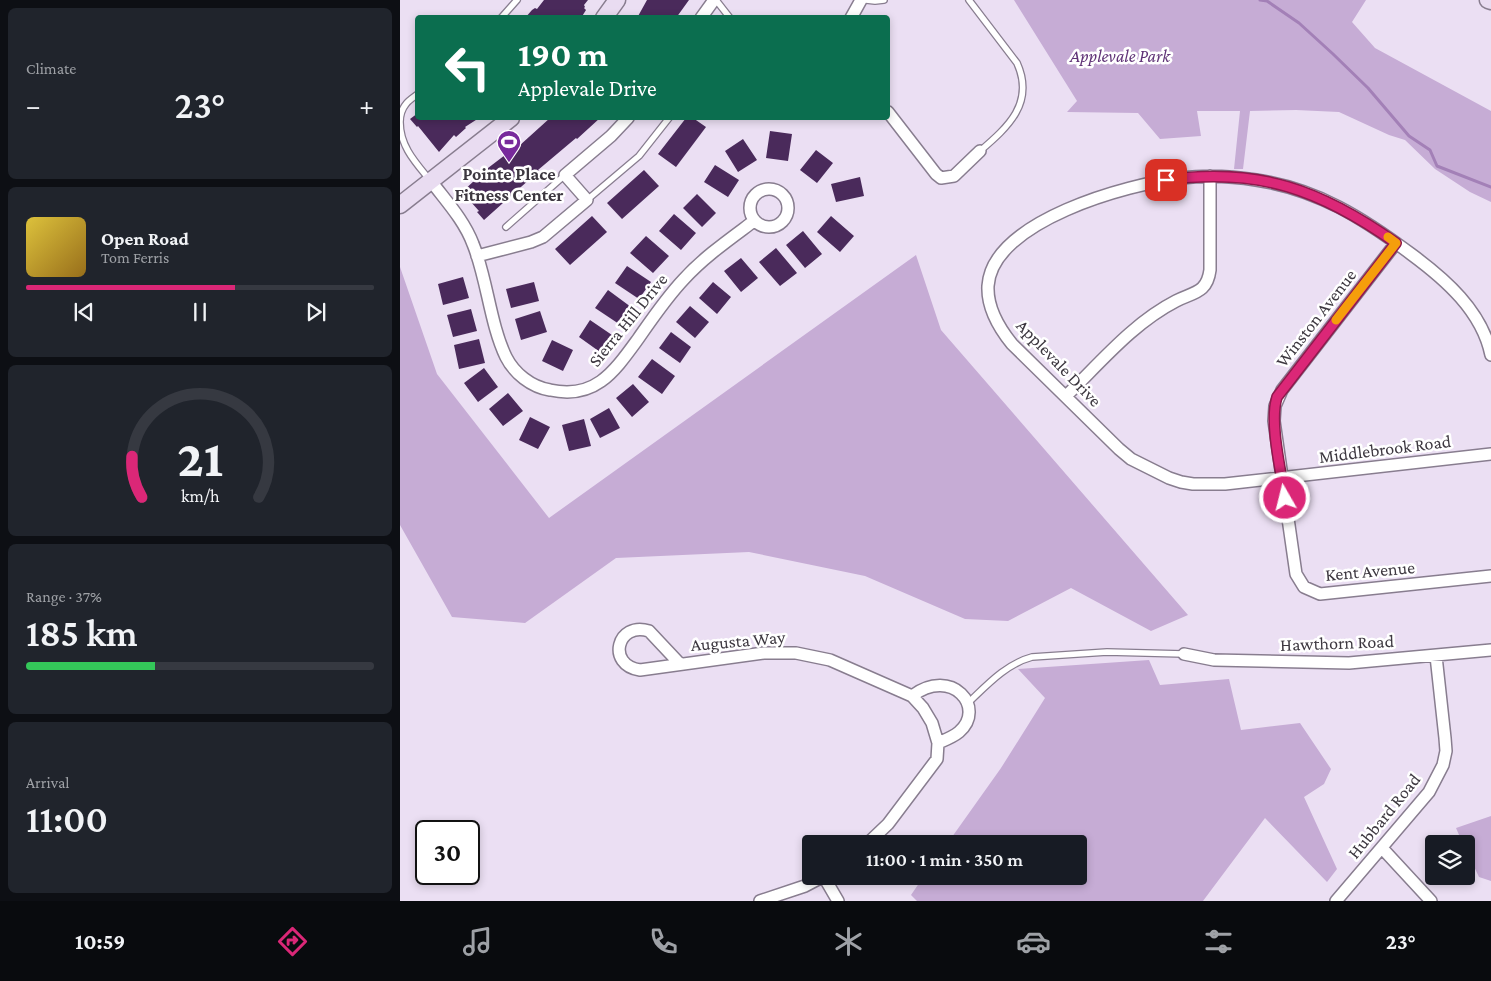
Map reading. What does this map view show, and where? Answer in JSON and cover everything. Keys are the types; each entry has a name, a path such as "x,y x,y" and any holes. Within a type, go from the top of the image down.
{"street":[{"path":"606,15 617,0"},
{"path":"703,15 715,0"},
{"path":"853,15 861,0"},
{"path":"890,115 941,178 954,176 980,151"},
{"path":"400,205 509,120"},
{"path":"477,256 543,237 587,200 565,175 611,136 626,120"},
{"path":"1066,396 1135,329 1176,301 1198,291 1208,282 1210,270 1210,176"},
{"name":"Applevale Drive","path":"1282,479 1206,485 1193,484 1169,478 1146,468 1119,449 1012,344 998,323 992,311 988,286 995,262 1008,246 1052,217 1074,206 1123,189 1151,182 1210,176 1255,180 1301,190 1351,213 1425,264 1462,298 1474,313 1484,333 1491,355"},
{"name":"Sierra Hill Drive","path":"431,181 465,227 477,256 503,349 513,367 528,381 546,390 562,392 577,391 596,385 612,373 683,280 695,268 754,221"},
{"name":"Winston Avenue","path":"1282,479 1274,414 1277,397 1396,243"},
{"name":"Middlebrook Road","path":"1282,479 1491,454"},
{"name":"Kent Avenue","path":"1282,479 1294,567 1299,581 1311,591 1329,594 1491,576"},
{"name":"Augusta Way","path":"680,664 649,631 642,629 630,632 621,640 619,647 622,660 633,669 640,670 764,652 796,654 830,660 912,696 932,722 938,743"},
{"name":"Hawthorn Road","path":"1184,654 1214,660 1349,663 1491,650"},
{"name":"Hubbard Road","path":"1336,901 1429,792 1443,765 1446,751 1436,656"},
{"path":"876,835 888,824 933,766 937,759 938,743 958,732 968,718 967,704 960,693 953,688 944,685 932,686 912,696"},
{"path":"1382,848 1431,901"},
{"path":"760,901 804,885"},
{"path":"829,885 838,901"}],"lane":[{"path":"504,15 516,0"},
{"path":"715,0 728,15"},
{"path":"866,0 884,0"},
{"path":"969,0 1017,63 1023,84 1020,105 1010,124 980,151"},
{"path":"415,97 405,105 400,115 402,138 405,148 431,181"},
{"path":"587,200 639,156 667,120"},
{"path":"506,227 565,175"},
{"path":"967,704 1004,670 1032,657 1099,652 1184,654"}],"green space":[{"name":"Applevale Park","path":"1014,0 1366,0 1352,22 1375,48 1491,111 1491,202 1470,192 1435,169 1405,140 1389,135 1339,112 1296,110 1250,111 1243,169 1234,169 1240,111 1197,111 1201,136 1160,139 1138,113 1067,112 1077,101"},
{"path":"916,255 941,330 1188,615 1151,631 1071,588 1008,621 965,619 865,576 749,552 616,558 525,623 452,617 400,525 400,267 437,374 549,518"},
{"path":"1149,660 1160,685 1229,679 1241,730 1300,723 1331,769 1324,784 1304,797 1337,869 1327,882 1265,818 1203,901 917,901 911,895 918,885 1087,885 1087,835 953,835 1001,768 1045,698 1018,669"},
{"path":"1491,816 1491,881 1479,877 1475,869 1475,835 1459,835 1456,828"}],"building":[{"path":"544,0 588,0 584,5 586,10 583,15 528,15 535,8 537,9"},
{"path":"647,0 689,0 678,15 639,15"},
{"path":"415,115 415,120 476,120 465,127 456,137 454,135 439,152 410,119"},
{"path":"548,120 598,120 538,170 484,220 477,212 479,211 462,192 488,168 519,146"},
{"path":"684,120 696,120 706,127 676,167 658,154"},
{"path":"770,131 792,134 788,161 766,158"},
{"path":"743,139 757,160 738,172 725,151"},
{"path":"816,150 833,163 817,183 800,170"},
{"path":"715,165 739,180 728,197 704,182"},
{"path":"644,170 659,186 622,219 607,203"},
{"path":"860,177 864,196 836,202 831,184"},
{"path":"697,194 716,213 702,227 683,208"},
{"path":"674,214 696,233 681,250 659,231"},
{"path":"592,216 607,232 570,265 555,249"},
{"path":"831,216 854,236 840,252 817,232"},
{"path":"803,231 822,254 805,268 786,245"},
{"path":"646,236 669,256 653,273 630,253"},
{"path":"776,248 797,273 780,286 759,262"},
{"path":"741,258 758,278 741,292 724,271"},
{"path":"627,266 651,282 639,299 615,283"},
{"path":"463,277 469,298 443,305 438,284"},
{"path":"534,282 539,301 511,308 506,289"},
{"path":"713,282 731,297 717,314 699,298"},
{"path":"608,290 631,307 619,324 595,308"},
{"path":"690,306 709,322 695,338 676,322"},
{"path":"471,309 477,331 453,337 447,315"},
{"path":"540,311 547,332 521,340 515,319"},
{"path":"590,320 612,335 600,352 579,337"},
{"path":"671,332 691,347 680,363 659,348"},
{"path":"479,339 485,363 459,369 454,345"},
{"path":"552,340 573,350 563,371 542,361"},
{"path":"652,359 675,376 662,394 638,377"},
{"path":"484,368 498,387 478,402 464,383"},
{"path":"633,384 649,402 632,417 616,398"},
{"path":"508,393 523,411 503,426 489,409"},
{"path":"609,408 620,428 600,438 590,419"},
{"path":"530,417 550,427 538,449 519,440"},
{"path":"584,419 591,446 569,451 562,425"}],"waterway":[{"path":"1260,0 1267,1 1299,23 1333,54 1368,88 1409,136 1430,150 1437,166 1491,187"}],"slow traffic":[{"path":"1336,320 1396,243 1388,237"}],"place":[{"name":"Pointe Place Fitness Center","path":"509,163"}],"route":[{"path":"1166,180 1210,176 1233,177 1279,184 1301,190 1322,198 1365,221 1396,243 1277,397 1274,421 1285,498"}]}
